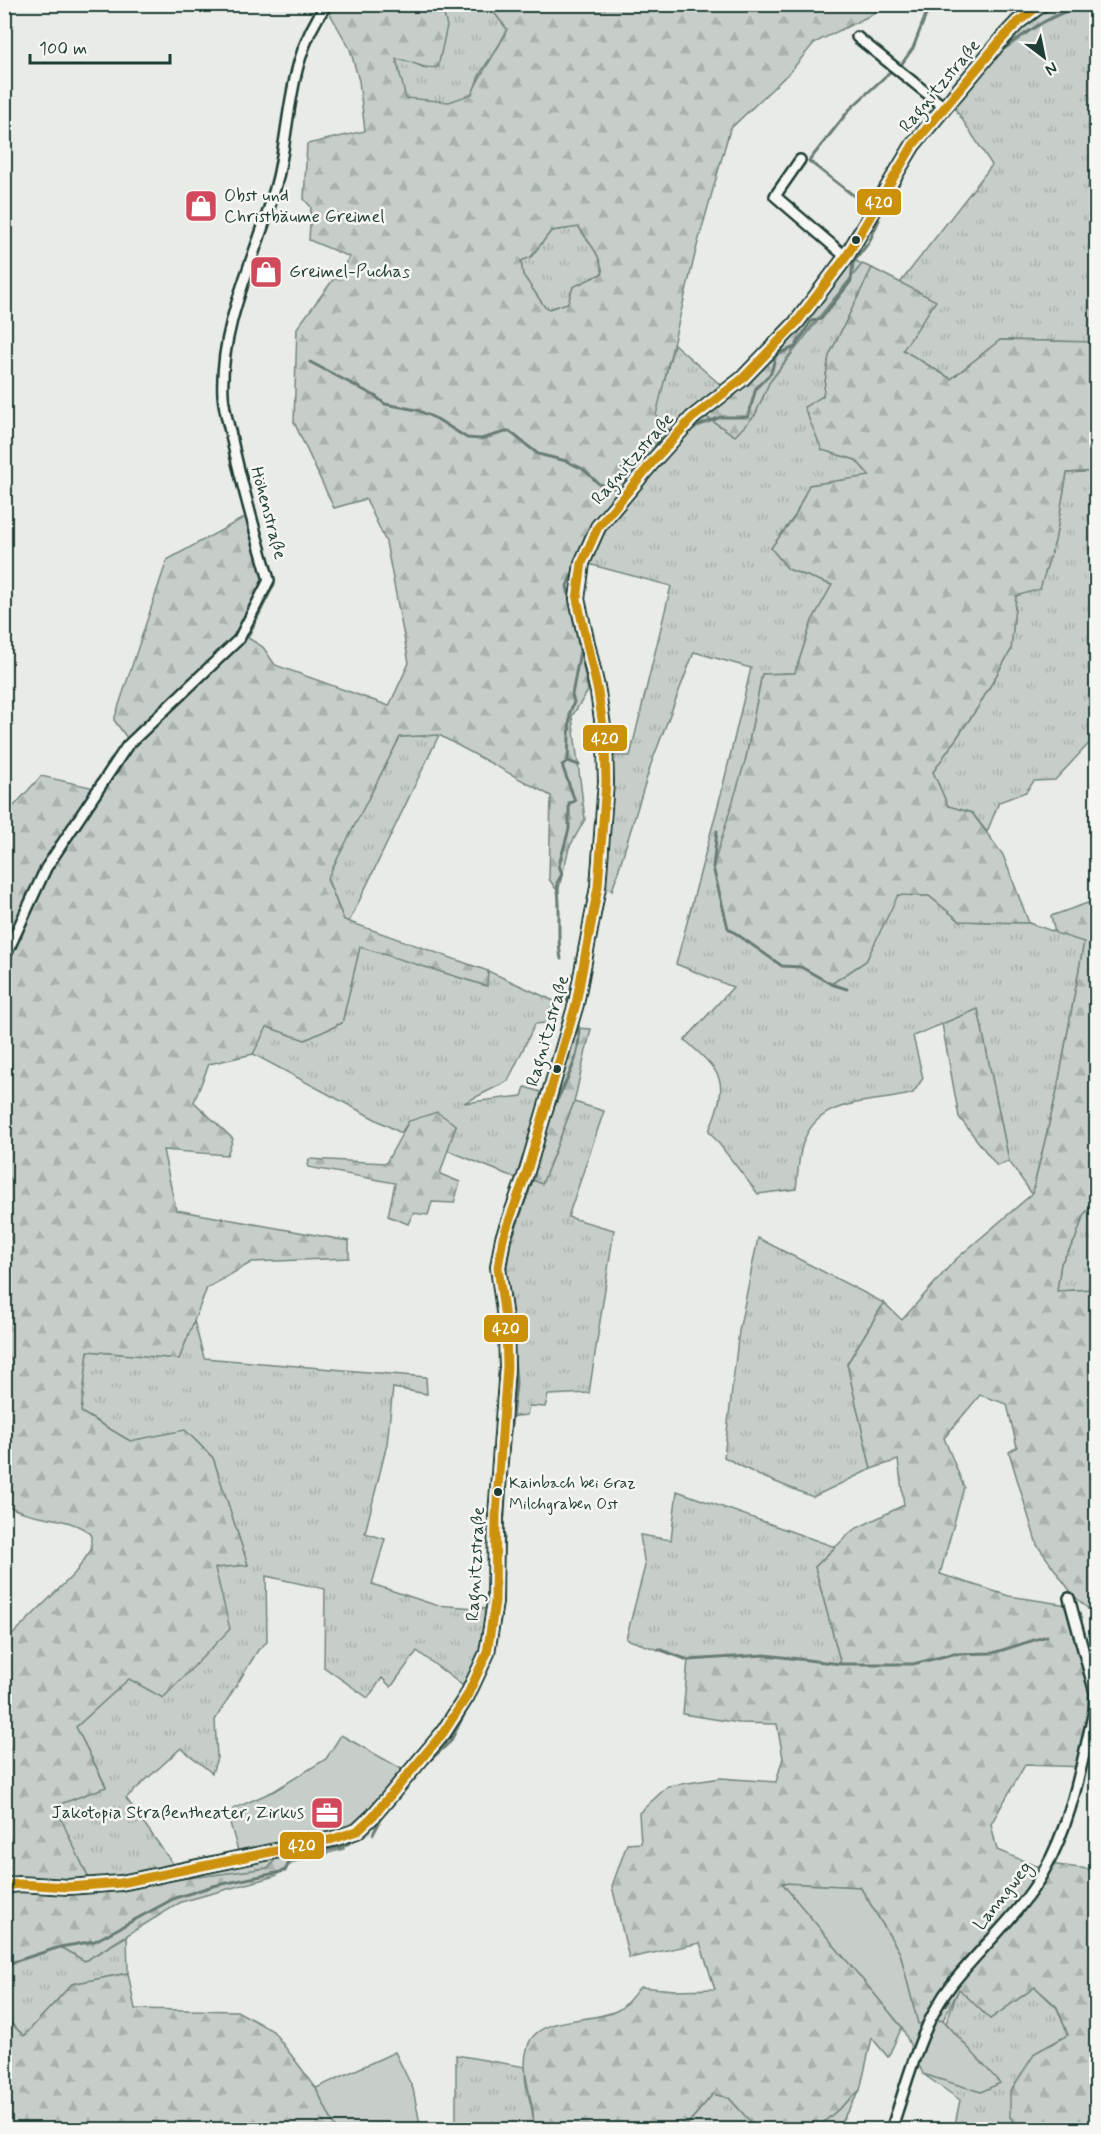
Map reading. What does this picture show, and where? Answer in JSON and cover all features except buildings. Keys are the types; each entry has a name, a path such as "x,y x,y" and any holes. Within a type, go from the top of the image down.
{"main road":[{"name":"Ragnitzstraße","path":"4,1886 20,1884 68,1887 121,1883 333,1839 357,1831 373,1816 442,1733 467,1696 487,1653 495,1602 496,1515 507,1367 506,1326 498,1267 501,1248 527,1171 576,1004 598,887 606,782 606,740 598,692 577,599 582,563 598,527 655,459 692,418 742,379 796,323 846,257 913,145 1018,22 1042,4"}],"street":[{"name":"Höhenstraße","path":"4,959 46,868 127,746 239,639 269,580 241,482 223,396 227,350 247,267 262,234 278,176 296,69 309,30 327,4"},
{"path":"857,37 944,107"},
{"path":"800,160 775,196 846,257"},
{"name":"Lanngweg","path":"891,2130 935,2009 952,1984 1033,1890 1046,1869 1068,1816 1094,1711 1095,1694 1069,1598"}],"green space":[{"path":"325,5 449,5 444,15 447,26 438,67 432,68 396,59 406,98 449,102 472,94 507,29 488,5 883,5 873,14 814,43 790,72 730,129 697,246 656,415 669,434 594,522 567,586 588,691 572,716 585,819 569,848 558,892 549,879 551,796 439,735 400,737 327,879 344,920 488,971 487,986 360,947 342,1023 305,1040 267,1027 253,1054 209,1064 194,1102 233,1139 227,1155 163,1150 176,1210 349,1241 349,1258 252,1262 207,1288 179,1359 88,1351 81,1412 130,1441 185,1430 213,1458 248,1565 215,1568 230,1629 163,1698 129,1679 76,1727 106,1787 55,1806 94,1890 269,1868 278,1855 343,1843 344,1849 294,1862 275,1876 181,1902 85,1961 60,1947 5,1965 5,1642 75,1573 91,1550 91,1534 71,1523 26,1513 5,1504 4,817 41,776 99,789 119,771 133,746 114,720 167,560 254,512 275,584 248,638 263,647 275,665 389,706 409,663 386,542 366,499 334,508 294,422 297,328 350,257 309,240 311,207 304,199 307,144 365,131 359,81 350,49","holes":["579,227 596,253 603,273 573,287 568,303 549,309 544,306 523,275 521,261 531,257 551,231"]},
{"path":"449,5 488,5 507,29 480,74 471,95 448,102 405,99 396,58 410,60 426,69 439,50 444,37 444,15"},
{"path":"1051,5 1096,5 1096,342 1000,340 951,379 903,350 900,283 992,165 956,110 948,90 996,36"},
{"path":"579,227 596,253 603,274 573,287 568,303 549,309 544,306 523,275 521,261 531,257 551,231"},
{"path":"842,254 862,264 801,339 769,383 755,415 735,436 694,409 756,357 792,318"},
{"path":"862,264 872,268 829,356 823,396 822,450 856,460 870,476 809,485 795,516 771,548 788,569 832,585 812,621 795,673 762,674 746,758 782,966 801,967 831,984 866,961 897,895 929,896 960,921 1029,923 1084,942 1057,1091 1032,1194 1009,1161 978,1009 913,1036 923,1078 913,1093 849,1104 821,1117 811,1128 803,1143 796,1189 758,1194 709,1131 719,1100 720,1080 708,1062 685,1040 733,987 676,964 721,794 751,668 694,652 651,764 612,891 591,874 601,756 630,756 671,586 577,561 655,415 674,344 755,415 769,383"},
{"path":"872,268 936,301 903,350 951,379 1000,340 1096,342 1096,471 1067,473 1055,541 1040,589 1016,596 1011,650 978,707 933,772 948,806 972,813 1003,855 1029,923 960,921 929,896 898,895 866,961 831,984 801,967 782,966 728,928 713,867 746,758 762,674 795,673 812,621 832,585 788,569 771,548 795,516 809,485 870,476 856,460 822,450 804,407 823,396 829,356"},
{"path":"1096,471 1096,736 1055,780 1034,781 1026,792 999,802 987,832 972,813 948,806 933,772 978,707 1011,650 1016,595 1055,541 1067,473"},
{"path":"439,735 349,922 344,920 327,878 400,737"},
{"path":"1096,900 1096,1202 1084,1214 1075,1240 1061,1263 1057,1291 1096,1289 1096,1616 1073,1595 1037,1545 1009,1452 1017,1447 1007,1404 980,1395 944,1438 964,1487 940,1574 1009,1596 1067,1605 1096,1707 1096,1737 1087,1767 1025,1765 991,1824 997,1850 1036,1866 1049,1864 1096,1870 1096,2129 1021,2129 1010,2117 1010,2092 1035,2053 1068,2035 1057,2007 1035,1987 990,2019 959,1989 943,2020 918,2024 900,1953 860,1887 783,1883 902,2027 888,2057 872,2038 860,2090 816,2129 757,2129 729,2098 713,2094 683,2129 533,2129 525,2066 529,2043 535,2034 556,2024 596,2017 618,2010 640,1987 675,1990 715,1989 700,1943 629,1958 612,1886 627,1844 641,1843 639,1813 668,1786 721,1778 776,1782 783,1758 777,1724 739,1723 683,1714 688,1660 765,1655 841,1664 815,1567 853,1530 904,1505 898,1460 871,1469 847,1364 884,1303 902,1320 955,1260 1032,1194 1057,1091 1084,942 1055,933 1051,916"},
{"path":"360,946 486,986 488,971 554,1001 546,1023 535,1024 508,1081 464,1103 522,1096 525,1087 553,1096 542,1184 574,1102 604,1111 568,1217 614,1230 589,1393 548,1395 545,1407 529,1406 527,1415 497,1418 501,1330 491,1268 518,1179 447,1150 456,1125 409,1121 401,1133 253,1054 266,1026 305,1040 342,1023"},
{"path":"978,1009 1009,1161 997,1166 959,1117 942,1024"},
{"path":"576,1028 591,1029 574,1102 542,1184 528,1178"},
{"path":"437,1112 456,1125 440,1174 460,1182 454,1203 432,1202 428,1215 413,1213 408,1224 388,1216 395,1183 308,1167 309,1159 386,1163 409,1121"},
{"path":"1096,1202 1096,1289 1057,1291 1061,1263 1075,1240 1084,1214"},
{"path":"758,1238 884,1303 847,1364 871,1469 813,1497 758,1475 724,1457 739,1331"},
{"path":"194,1321 204,1358 426,1377 427,1394 393,1388 387,1444 365,1533 385,1539 372,1584 435,1605 489,1609 481,1649 466,1688 417,1651 391,1687 382,1678 368,1698 324,1667 325,1589 266,1576 267,1642 258,1650 215,1720 217,1758 212,1773 181,1748 126,1798 173,1864 238,1851 254,1855 278,1855 269,1868 95,1891 54,1806 106,1786 76,1727 129,1678 215,1567 248,1565 213,1458 186,1431 130,1441 81,1412 88,1351 179,1359"},
{"path":"677,1491 835,1547 815,1567 841,1664 765,1655 688,1660 626,1639 645,1566 640,1535 671,1540"},
{"path":"341,1735 414,1776 357,1831 254,1855 238,1851 230,1823 233,1809 274,1791 326,1759"},
{"path":"782,1883 860,1887 900,1953 918,2024 943,2020 1000,2083 981,2092 923,2074 902,2027"},
{"path":"127,1936 128,1973 72,1984 24,2036 5,2017 4,1965 60,1947 85,1961"},
{"path":"128,1973 135,2009 237,2011 273,2031 316,2088 336,2129 5,2129 4,2017 24,2036 72,1984"},
{"path":"1035,1987 1057,2008 1068,2035 1035,2053 1010,2117 1021,2129 954,2129 960,2100 923,2074 981,2092 999,2083 946,2023 959,1988 990,2019"},
{"path":"395,2052 413,2089 421,2129 336,2129 316,2088"},
{"path":"456,2055 526,2067 525,2075 533,2113 533,2129 456,2129"},
{"path":"860,2090 837,2129 816,2129"},
{"path":"713,2094 729,2098 757,2129 683,2130"}],"waterway":[{"path":"901,65 913,48 930,4"},
{"path":"998,53 1030,30 1086,4"},
{"path":"867,206 809,161 850,109 890,72"},
{"path":"689,429 721,417 748,417 756,388 771,373 776,355 795,347 811,321 821,319 851,281 853,263 869,242 879,220 877,218"},
{"path":"310,362 375,396 385,404 417,410 437,419 467,438 481,439 509,431 538,454 566,461 583,469 599,484 621,490"},
{"path":"647,458 655,448 664,429 673,431"},
{"path":"597,518 606,507"},
{"path":"561,959 557,883 562,874 559,865 569,829 569,803 575,801 562,765 568,761 570,712 574,702 572,695 580,651 567,586 576,565"},
{"path":"568,761 579,765"},
{"path":"717,831 713,867 728,928 782,966 801,967 831,984 847,989"},
{"path":"565,994 570,1007"},
{"path":"550,1115 576,1057 579,1032 577,1020"},
{"path":"505,1273 510,1243 533,1178 549,1121"},
{"path":"507,1286 511,1312"},
{"path":"507,1457 516,1384 513,1342"},
{"path":"504,1517 506,1472"},
{"path":"502,1589 504,1534"},
{"path":"494,1651 501,1610"},
{"path":"659,1649 688,1660 765,1655 841,1664 913,1664 953,1654 993,1653 1047,1636"},
{"path":"425,1765 450,1742 470,1703"},
{"path":"373,1834 379,1823"},
{"path":"4,1965 60,1947 95,1941 175,1898 213,1886 285,1871 291,1858 342,1847 363,1835"}],"transit line":[{"name":"420","path":"4,1886 19,1884 68,1887 121,1883 333,1839 357,1831 373,1816 443,1733 467,1696 487,1653 495,1602 496,1515 507,1367 506,1326 498,1267 503,1238 527,1171 576,1004 598,887 606,782 605,740 598,692 577,599 582,563 598,527 655,459 692,418 742,379 796,323 846,257 913,145 1001,40 1018,22 1041,4"}],"place":[{"name":"Obst und Christbäume Greimel","path":"201,206"},
{"name":"Greimel-Puchas","path":"266,272"},
{"name":"Kainbach bei Graz Milchgraben Ost","path":"498,1492"},
{"name":"Jakotopia Straßentheater, Zirkus","path":"327,1813"}]}
